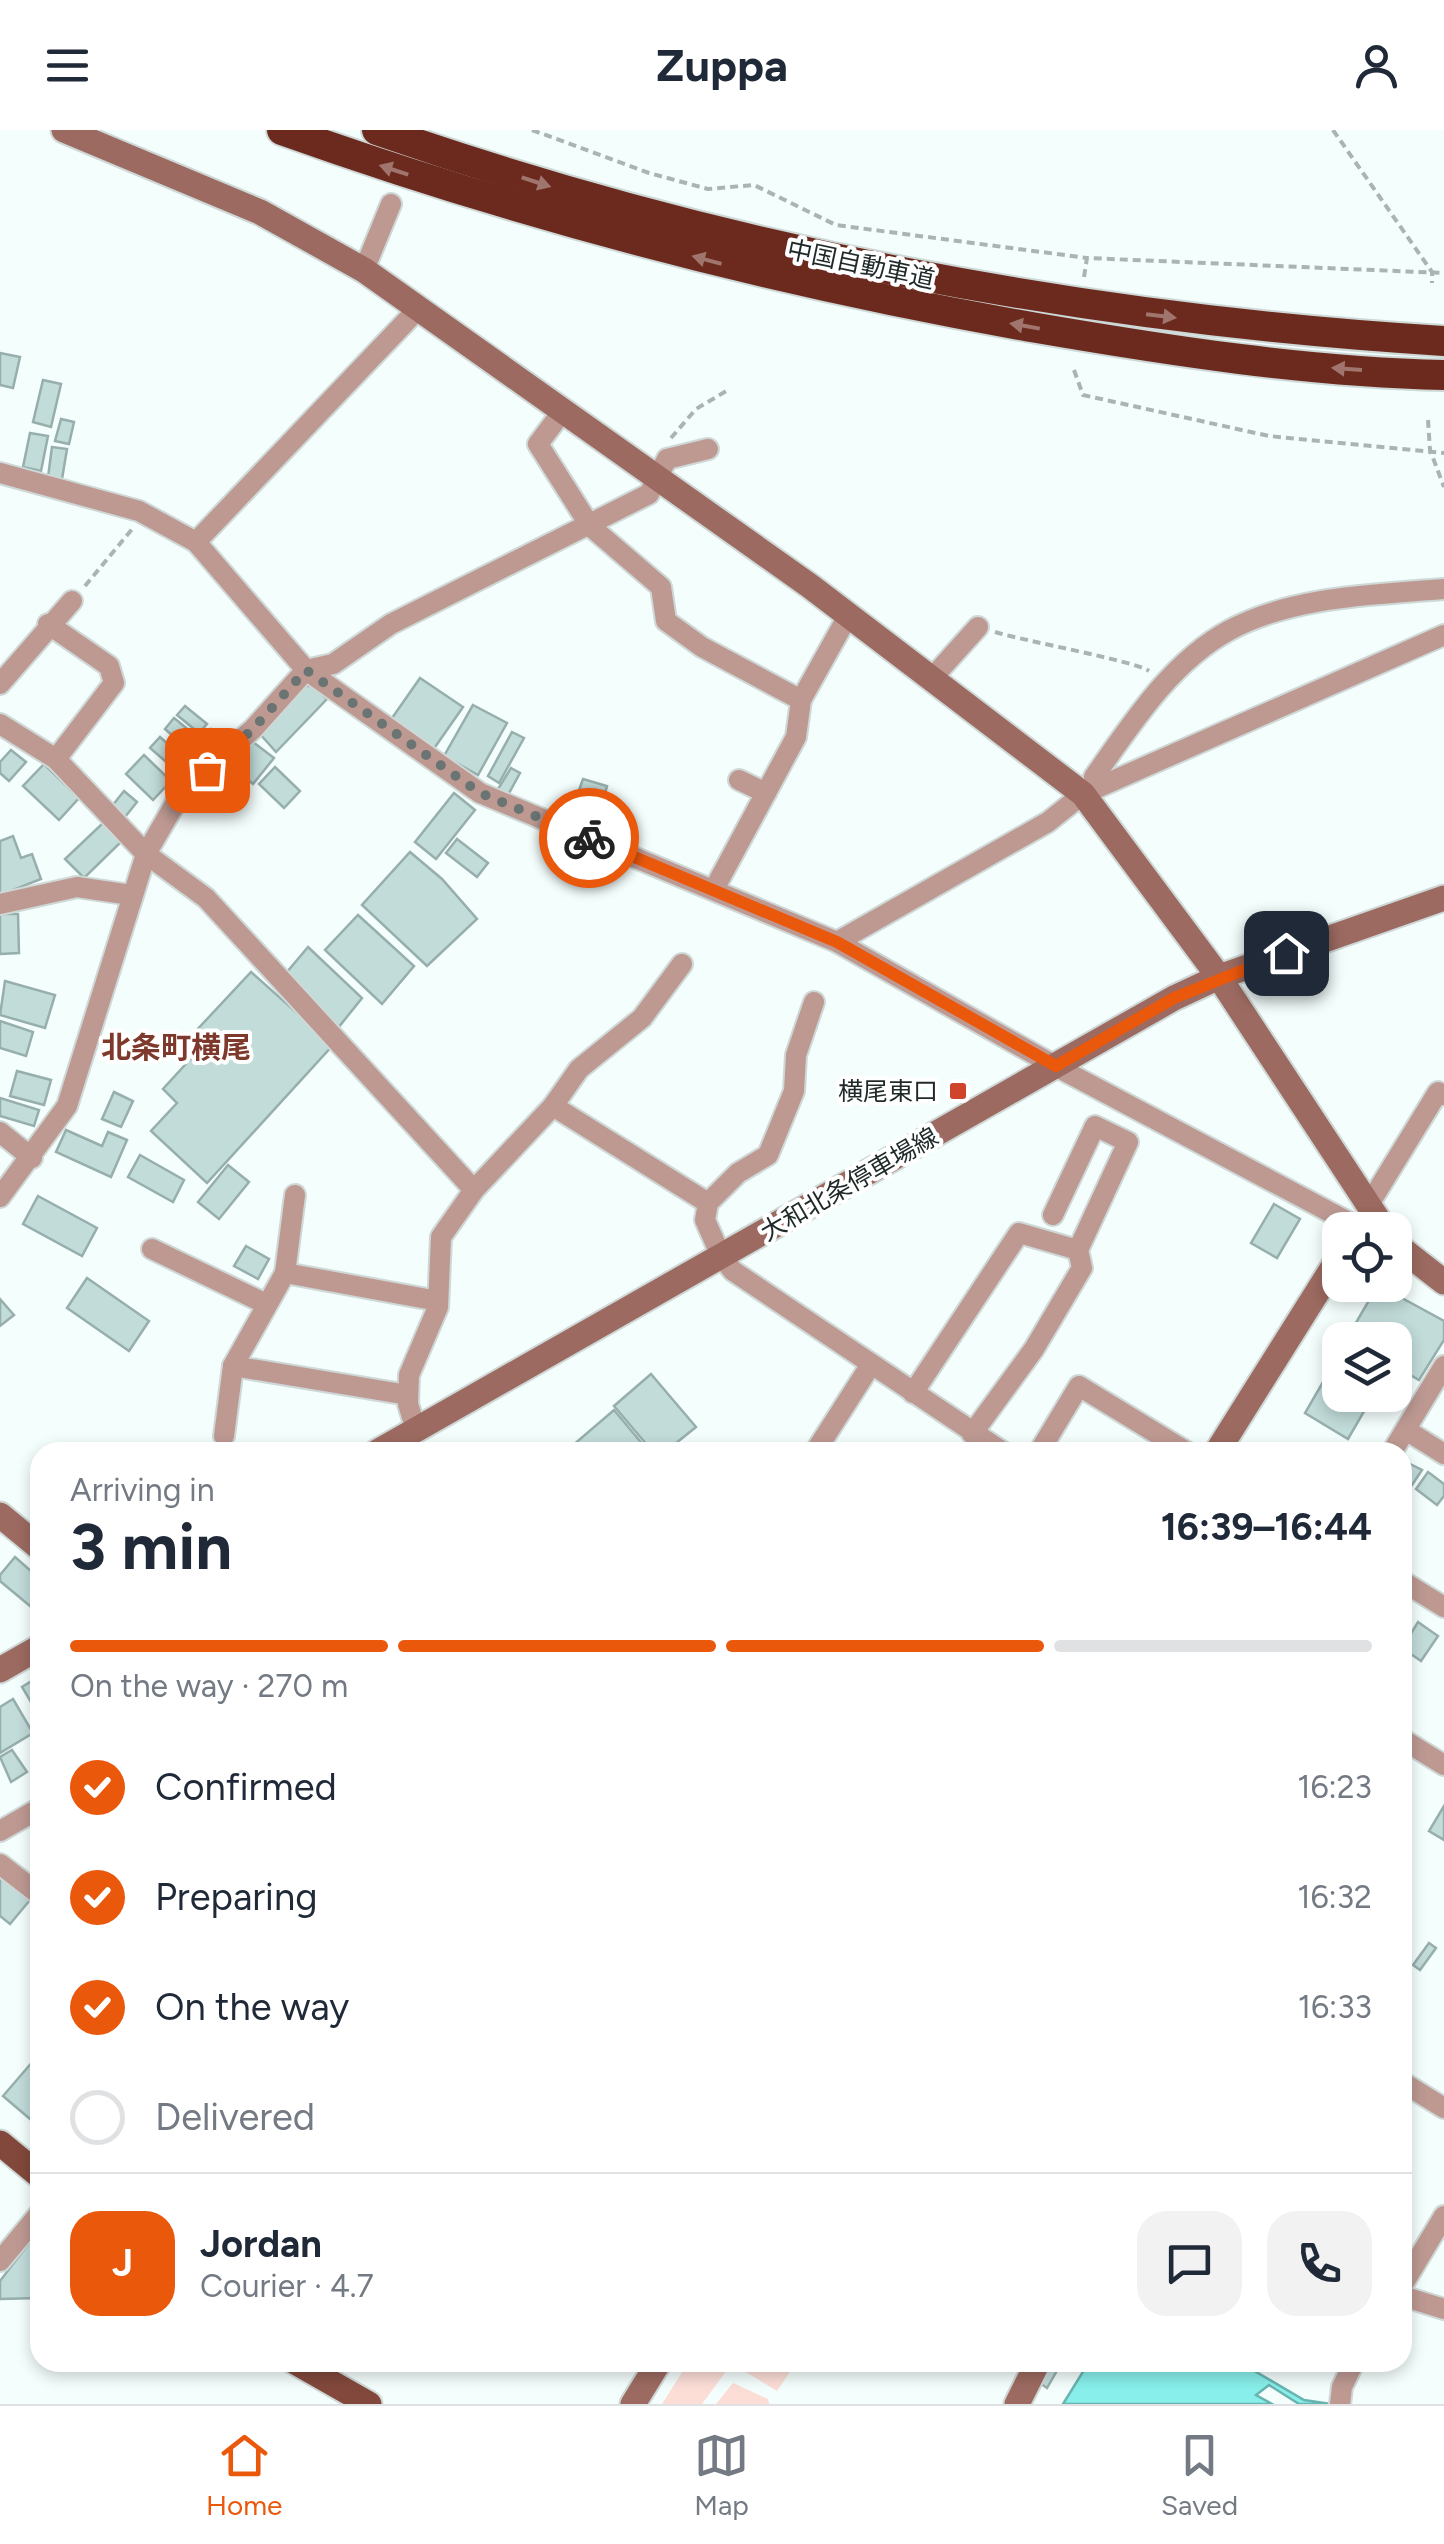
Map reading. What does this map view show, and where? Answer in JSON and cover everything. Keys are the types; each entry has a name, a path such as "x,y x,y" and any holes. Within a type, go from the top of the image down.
{"highway":[{"name":"中国自動車道","path":"282,130 548,219 730,266 928,309 1135,345 1299,365 1444,375"},
{"name":"中国自動車道","path":"377,130 555,188 734,234 930,277 1140,314 1304,332 1444,341"}],"main road":[{"path":"0,2143 30,2168"},
{"path":"313,2372 369,2404"}],"street":[{"path":"64,130 260,212 364,270 562,412 662,468 849,614 1090,790 1219,977 1355,1212"},
{"path":"364,270 391,204"},
{"path":"196,542 417,310"},
{"path":"562,412 538,444 590,526 662,586 666,621 702,647 801,700"},
{"path":"0,1197 67,1106 146,854 183,790 253,729 306,670 332,664 391,624 649,494 662,468 708,449"},
{"path":"0,474 139,511 196,542 306,670 480,793 837,942 1056,1066 1342,1212"},
{"path":"1090,790 1094,777 1162,686 1218,638 1264,615 1324,601 1444,588"},
{"path":"0,684 72,600"},
{"path":"718,880 796,736 801,700 849,614"},
{"path":"48,624 109,666 114,683 56,759"},
{"path":"934,676 978,628"},
{"path":"837,942 1048,822 1090,790 1444,635"},
{"path":"0,724 56,759 146,854 206,898 474,1190"},
{"path":"739,780 766,793"},
{"path":"0,904 78,886 131,895"},
{"name":"大和北条停車場線","path":"401,1442 721,1256 1219,977 1444,898"},
{"path":"398,1442 409,1375 438,1300 441,1238 474,1190 553,1106 579,1068 655,1004 682,964"},
{"path":"814,1002 796,1055 794,1091 768,1156 738,1173 708,1203 705,1220 721,1256 733,1270 986,1442"},
{"path":"1365,1212 1438,1092 1444,1095"},
{"path":"553,1106 708,1203"},
{"path":"972,1434 1034,1350 1082,1268 1078,1250 1128,1142 1096,1126 1053,1215"},
{"path":"0,1132 32,1158"},
{"path":"224,1436 233,1366 264,1303 285,1272 295,1195"},
{"path":"913,1392 1018,1233 1078,1250"},
{"path":"152,1249 264,1303"},
{"path":"1412,1257 1444,1282"},
{"path":"285,1272 438,1300"},
{"path":"1223,1442 1322,1285"},
{"path":"233,1366 408,1395"},
{"path":"821,1442 870,1366"},
{"path":"1398,1442 1444,1366"},
{"path":"1044,1442 1079,1386 1171,1442"},
{"path":"1406,1430 1444,1454"},
{"path":"0,1514 30,1540"},
{"path":"1412,1587 1444,1607"},
{"path":"0,1670 30,1653"},
{"path":"1412,1745 1444,1765"},
{"path":"0,1830 30,1814"},
{"path":"0,1864 30,1886"},
{"path":"1412,2088 1444,2108"},
{"path":"1412,2269 1444,2216"},
{"path":"0,2260 30,2225"},
{"path":"1412,2299 1444,2309"},
{"path":"633,2404 653,2372"},
{"path":"1017,2404 1033,2372"},
{"path":"1340,2404 1349,2372"}],"path":[{"path":"532,130 708,189 754,185 836,225 1087,258 1444,273"},
{"path":"1333,130 1432,272 1432,283"},
{"path":"1084,277 1087,258"},
{"path":"1074,370 1082,395 1268,436 1444,452"},
{"path":"662,468 666,442 696,409 728,390"},
{"path":"1428,420 1430,450 1444,487"},
{"path":"72,600 130,534 139,511"},
{"path":"978,628 1110,662 1138,664 1162,686"}],"shaded area":[{"path":"682,2372 725,2372 702,2404 662,2404"},
{"path":"746,2372 790,2372 777,2391"},
{"path":"733,2383 768,2399 769,2404 716,2404"}],"water":[{"path":"1083,2372 1256,2372 1304,2400 1331,2404 1299,2404 1269,2385 1256,2395 1272,2404 1063,2404"}],"building":[{"path":"0,353 20,357 13,388 0,385"},
{"path":"43,380 61,384 51,427 33,422"},
{"path":"61,419 74,422 69,444 55,441"},
{"path":"30,433 48,436 41,471 23,467"},
{"path":"52,447 67,449 62,479 48,477"},
{"path":"420,678 463,707 433,750 390,721"},
{"path":"304,686 314,686 327,699 276,752 260,734"},
{"path":"473,705 507,723 478,775 444,756"},
{"path":"185,706 207,724 199,733 177,715"},
{"path":"174,718 201,740 211,729 220,738 200,760 165,729"},
{"path":"512,732 524,738 499,783 488,776"},
{"path":"160,737 188,762 179,773 150,748"},
{"path":"253,742 274,758 253,784 233,767"},
{"path":"11,750 26,762 9,781 0,773 0,762"},
{"path":"144,755 171,781 153,800 126,774"},
{"path":"44,764 79,798 59,820 23,786"},
{"path":"275,767 300,791 284,808 259,784"},
{"path":"511,768 520,773 508,795 498,789"},
{"path":"583,779 607,786 603,801 578,793"},
{"path":"124,791 137,802 125,817 112,806"},
{"path":"454,793 475,810 436,859 415,842"},
{"path":"582,806 612,813 608,830 578,822"},
{"path":"104,822 122,841 84,878 65,859"},
{"path":"13,836 21,858 32,854 41,879 0,895 0,841"},
{"path":"457,839 488,863 477,877 446,853"},
{"path":"410,852 442,879 477,919 427,966 362,905"},
{"path":"0,914 18,914 19,953 0,954"},
{"path":"358,915 414,966 382,1004 325,950"},
{"path":"308,947 362,998 338,1028 287,972"},
{"path":"251,972 333,1045 207,1183 151,1131 177,1103 163,1089 205,1043 194,1033"},
{"path":"5,981 55,995 45,1028 0,1015"},
{"path":"0,1021 33,1032 26,1056 0,1048"},
{"path":"17,1071 51,1080 44,1105 10,1096"},
{"path":"114,1092 133,1101 121,1127 102,1119"},
{"path":"0,1098 39,1110 34,1126 0,1116"},
{"path":"66,1130 102,1146 108,1132 127,1140 111,1177 56,1152"},
{"path":"140,1155 184,1180 173,1202 128,1177"},
{"path":"228,1165 249,1182 219,1219 198,1202"},
{"path":"38,1196 97,1228 82,1256 23,1224"},
{"path":"1274,1204 1300,1219 1277,1258 1251,1243"},
{"path":"246,1246 269,1259 258,1279 234,1266"},
{"path":"87,1278 149,1321 129,1351 67,1308"},
{"path":"0,1299 14,1315 0,1326"},
{"path":"1368,1302 1409,1302 1444,1321 1444,1340 1419,1380 1412,1376 1412,1322 1356,1322"},
{"path":"651,1374 696,1427 677,1442 645,1442 614,1406"},
{"path":"1322,1384 1322,1412 1364,1412 1348,1439 1305,1413"},
{"path":"614,1410 641,1442 577,1442"},
{"path":"1412,1465 1422,1470 1412,1485"},
{"path":"1428,1472 1444,1484 1444,1496 1437,1505 1416,1489"},
{"path":"15,1557 30,1570 30,1606 0,1581 0,1575"},
{"path":"1418,1622 1438,1636 1421,1661 1412,1655 1412,1632"},
{"path":"30,1682 30,1700 22,1687"},
{"path":"13,1699 30,1735 0,1753 0,1707"},
{"path":"12,1750 27,1772 11,1782 0,1757"},
{"path":"1444,1806 1444,1840 1429,1831"},
{"path":"0,1876 30,1900 10,1924 0,1916"},
{"path":"1429,1943 1436,1948 1420,1970 1413,1965"},
{"path":"30,2065 30,2119 3,2096"},
{"path":"30,2242 30,2298 0,2299 0,2281"},
{"path":"1042,2372 1056,2372 1047,2388 1037,2381"}],"way so far":[{"path":"207,770 253,729 306,670 480,793 589,838"}],"place":[{"name":"横尾東口","path":"958,1091"}],"district":[{"name":"北条町横尾","path":"176,1048"}],"route":[{"path":"589,838 837,942 1056,1066 1174,998 1286,953"}]}
